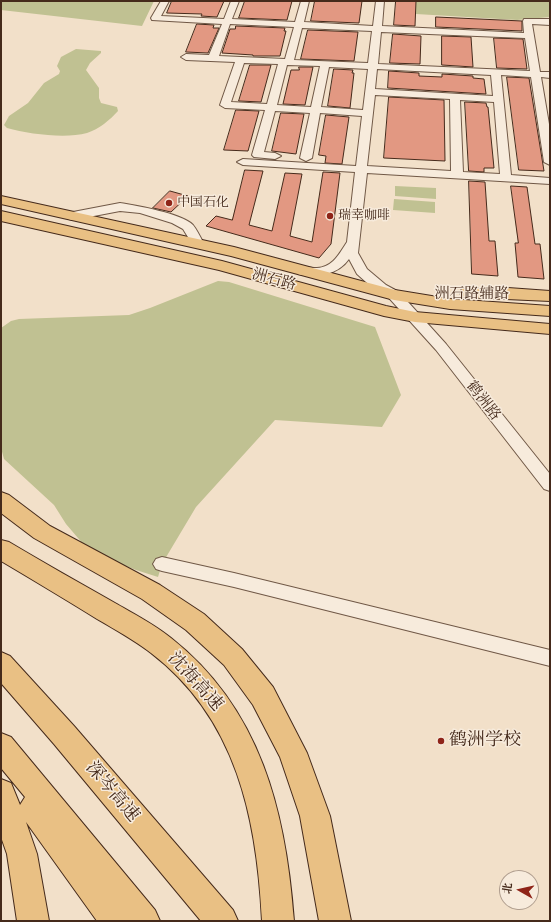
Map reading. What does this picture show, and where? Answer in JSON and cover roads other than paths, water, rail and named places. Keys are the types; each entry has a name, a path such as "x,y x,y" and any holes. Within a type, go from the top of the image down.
{"highway":[{"path":"1,501 42,532 151,592 194,622 233,657 262,696 293,753 315,816 335,921"},
{"name":"沈海高速","path":"1,549 122,620 162,646 197,679 229,720 252,769 267,823 277,885 278,921"},
{"name":"深岑高速","path":"1,664 64,735 222,921"},
{"path":"1,746 144,921"},
{"path":"1,762 117,921"},
{"path":"1,793 22,854 33,921"}],"main road":[{"name":"洲石路","path":"1,200 234,252 394,295 450,304 550,311"},
{"name":"洲石路","path":"1,216 222,266 415,317"},
{"name":"洲石路辅路","path":"394,295 494,293 550,296"},
{"name":"洲石路辅路","path":"415,317 435,326 463,334 548,338"}],"street":[{"path":"165,1 156,18 530,36"},
{"path":"213,58 235,1"},
{"path":"305,1 271,108 258,155 306,158 457,175 550,181"},
{"path":"300,270 312,272 334,268 342,263 352,244 380,1"},
{"path":"550,22 527,21 536,75 548,131 550,162"},
{"path":"186,57 550,75"},
{"path":"241,60 225,105 367,113"},
{"path":"306,158 325,64"},
{"path":"496,73 506,178"},
{"path":"370,92 499,99"},
{"path":"455,96 457,175"},
{"path":"243,162 361,165"},
{"path":"73,216 120,207 141,210 176,220 188,227 198,244"},
{"name":"鹤洲路","path":"352,244 352,253 362,271 381,288 394,295 415,317 441,347 550,485"},
{"path":"162,564 550,658"}],"place":[{"name":"中国石化","path":"169,203"},
{"name":"瑞幸咖啡","path":"330,216"},
{"name":"鹤洲学校","path":"441,741"}]}
